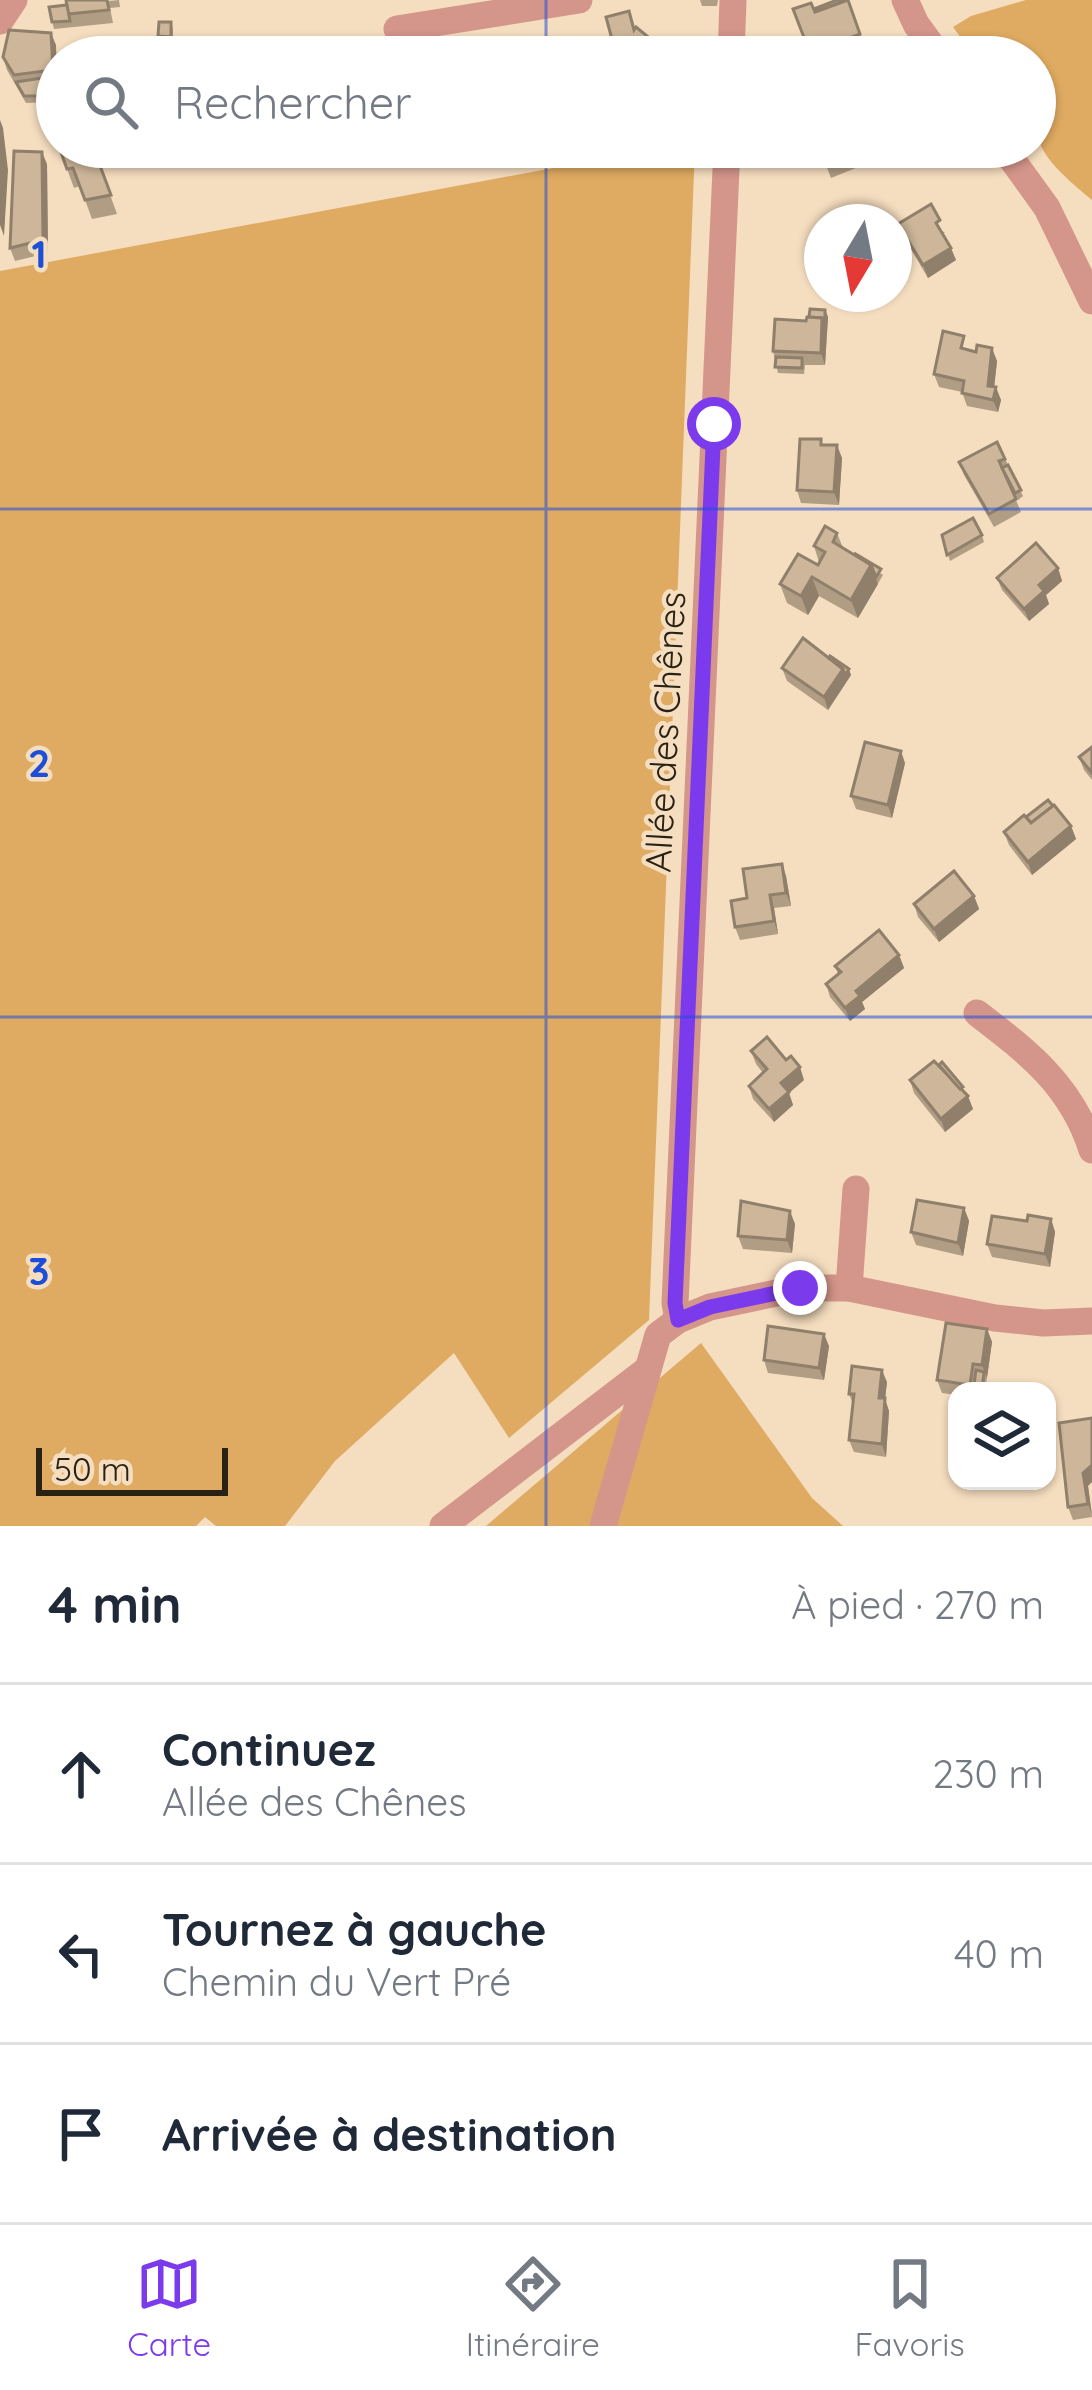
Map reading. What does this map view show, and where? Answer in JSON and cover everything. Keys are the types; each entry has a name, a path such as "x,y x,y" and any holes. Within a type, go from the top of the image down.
{"street":[{"path":"0,21 14,0"},
{"path":"397,29 579,0"},
{"path":"732,36 734,0"},
{"path":"904,0 925,36"},
{"name":"Allée des Chênes","path":"678,1320 675,1303 726,168"},
{"path":"1018,168 1047,208 1092,302"},
{"path":"977,1013 1036,1058 1081,1116 1092,1150"},
{"path":"849,1288 856,1189"},
{"path":"603,1526 658,1335 678,1320 710,1307 800,1288 849,1288 995,1318 1092,1321"},
{"path":"442,1526 648,1369"}],"shaded area":[{"path":"1026,0 1092,0 1092,200 1056,167 1056,36 960,36 953,27 971,16"},
{"path":"553,168 694,168 649,1320 509,1438 454,1353 335,1461 285,1526 216,1526 205,1517 196,1526 0,1526 0,271"},
{"path":"701,1343 812,1498 843,1526 486,1526"}],"building":[{"path":"66,0 107,0 109,10 68,14"},
{"path":"847,0 815,12 814,9"},
{"path":"848,0 860,34 803,36 793,9 811,3 815,12"},
{"path":"67,5 70,21 52,22 49,7"},
{"path":"629,11 634,30 647,36 611,36 606,17"},
{"path":"159,22 171,22 171,36 158,36"},
{"path":"9,30 51,33 36,36 36,72 14,75 3,57"},
{"path":"36,79 36,96 24,96 16,82"},
{"path":"14,151 36,152 36,168 42,168 43,240 10,248"},
{"path":"73,168 101,168 111,195 85,200"},
{"path":"931,204 951,248 923,265 912,247 912,216"},
{"path":"810,312 825,312 825,324 822,318 809,317"},
{"path":"807,317 822,318 821,353 773,351 775,319 806,321"},
{"path":"943,331 964,336 961,348 976,352 977,345 992,348 988,386 996,387 993,400 962,393 964,381 934,374"},
{"path":"776,357 802,358 802,368 775,367"},
{"path":"800,439 837,445 834,492 797,490"},
{"path":"997,442 1005,459 999,461 1016,499 989,514 959,462"},
{"path":"1008,465 1021,490 1015,493 1002,468"},
{"path":"973,518 982,535 947,555 942,535"},
{"path":"825,526 837,533 833,542 871,565 851,600 812,577 801,596 780,584 798,554 818,565 825,552 814,546"},
{"path":"1036,543 1058,568 1039,585 1044,591 1024,609 997,578"},
{"path":"803,638 843,669 824,697 782,668"},
{"path":"865,742 901,751 888,805 851,796"},
{"path":"1092,747 1092,773 1079,757"},
{"path":"1048,800 1053,806 1031,823 1026,817"},
{"path":"1054,805 1071,826 1028,862 1004,832 1024,815 1031,823"},
{"path":"782,864 786,893 770,895 774,921 735,927 731,901 747,898 743,869"},
{"path":"954,871 974,896 934,929 914,904"},
{"path":"879,930 899,955 856,991 860,996 845,1008 826,984 841,972 835,966"},
{"path":"767,1037 786,1060 791,1056 800,1067 781,1083 789,1092 769,1109 749,1086 767,1069 751,1051"},
{"path":"934,1061 968,1096 941,1119 910,1080"},
{"path":"942,1062 963,1087 939,1065"},
{"path":"917,1200 964,1208 958,1243 911,1232"},
{"path":"741,1201 790,1211 787,1240 738,1236"},
{"path":"1028,1215 1051,1219 1045,1254 987,1244 992,1216 1027,1221"},
{"path":"946,1323 987,1329 982,1365 973,1364 970,1382 937,1380"},
{"path":"768,1326 824,1334 819,1368 764,1360"},
{"path":"852,1366 882,1370 882,1444 849,1440"},
{"path":"976,1370 984,1372 983,1382 974,1382"},
{"path":"1092,1418 1092,1465 1083,1473 1088,1504 1068,1507 1059,1423"}],"route":[{"path":"714,424 675,1303 678,1320 710,1307 800,1288"}]}
